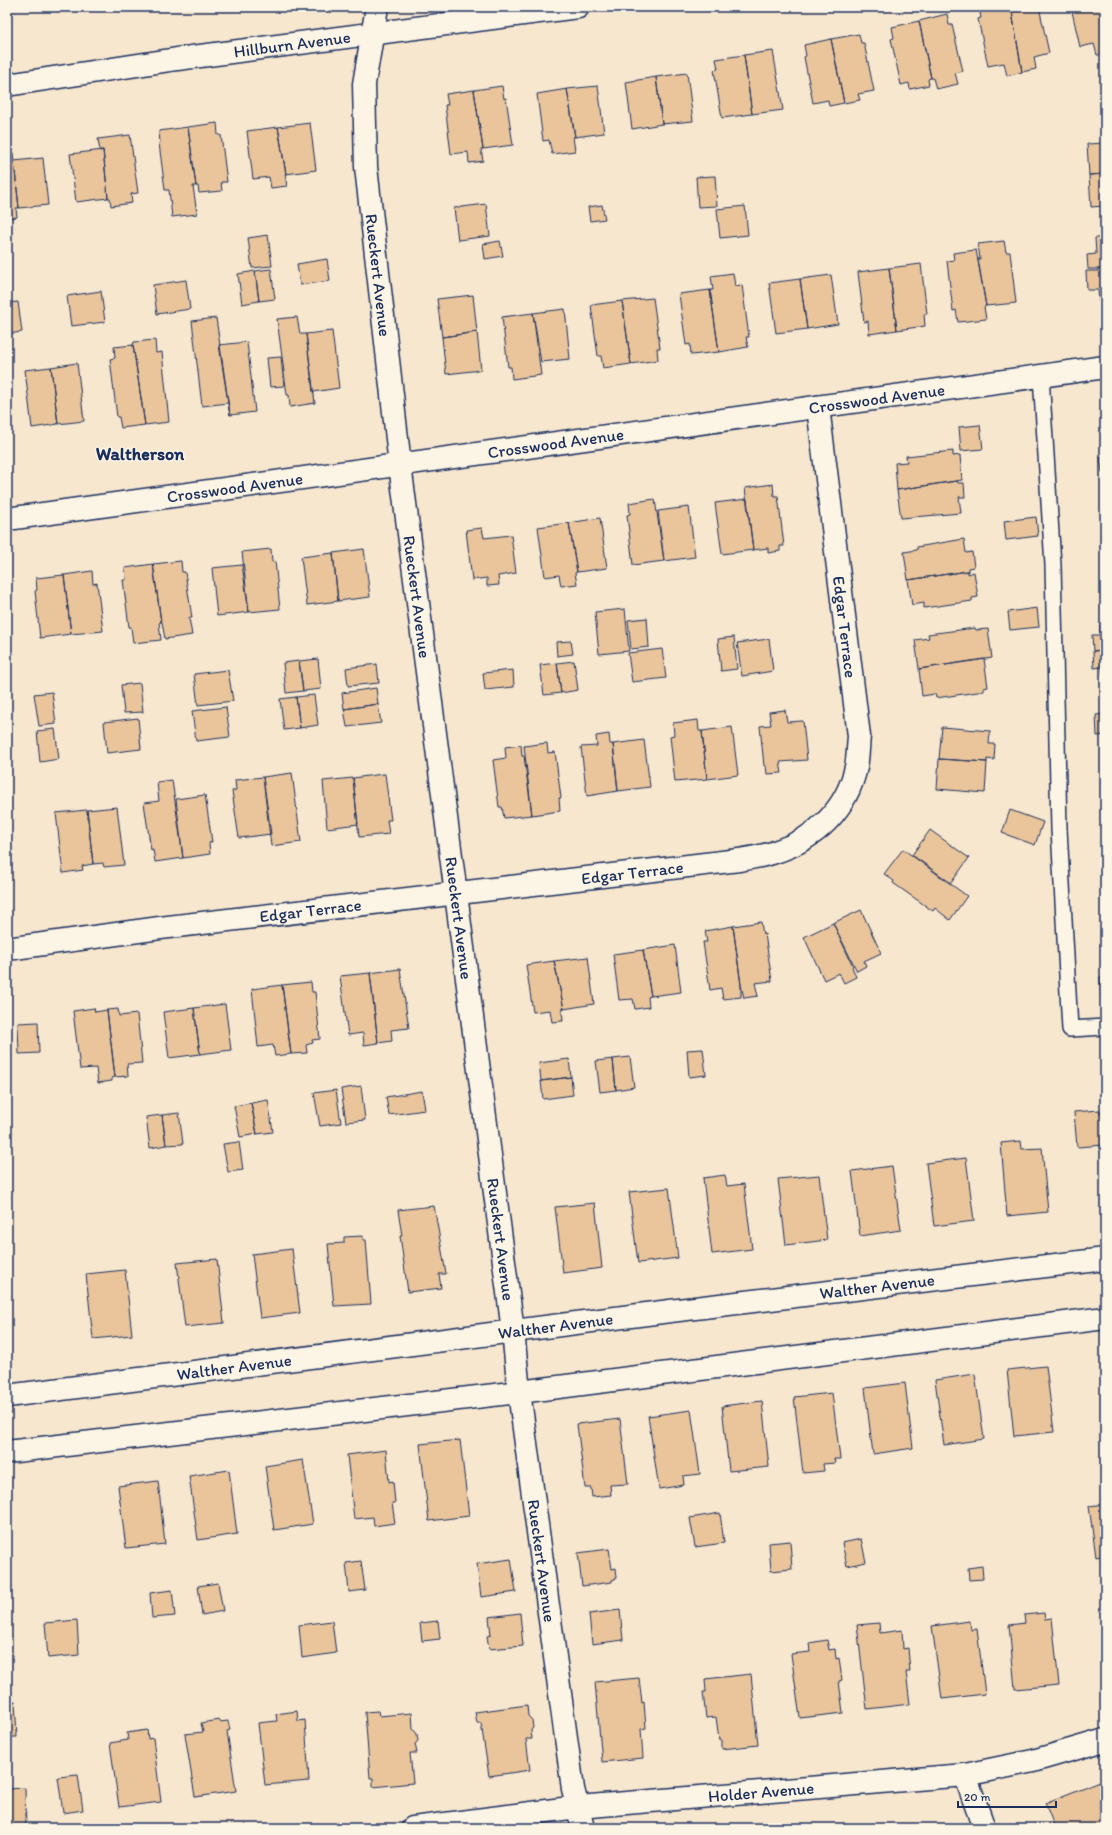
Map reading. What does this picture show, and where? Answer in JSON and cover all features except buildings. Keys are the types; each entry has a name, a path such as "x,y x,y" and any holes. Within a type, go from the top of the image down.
{"street":[{"name":"Rueckert Avenue","path":"377,7 364,84 366,167 400,465 513,1331 519,1392 573,1789 583,1828"},
{"name":"Hillburn Avenue","path":"7,85 185,58 578,7"},
{"name":"Crosswood Avenue","path":"7,519 1105,367"},
{"name":"Edgar Terrace","path":"7,949 160,928 739,860 775,852 803,839 827,823 844,800 856,767 859,736 818,407"},
{"name":"Walther Avenue","path":"7,1396 513,1331 1105,1259"},
{"path":"7,1452 519,1392 1105,1318"},
{"name":"Holder Avenue","path":"413,1828 578,1807 965,1775 1033,1760 1105,1740"},
{"path":"965,1775 984,1828"}],"lane":[{"path":"1041,376 1053,565 1059,829 1070,1029 1105,1027"}],"district":[{"name":"Waltherson","path":"140,454"}]}
